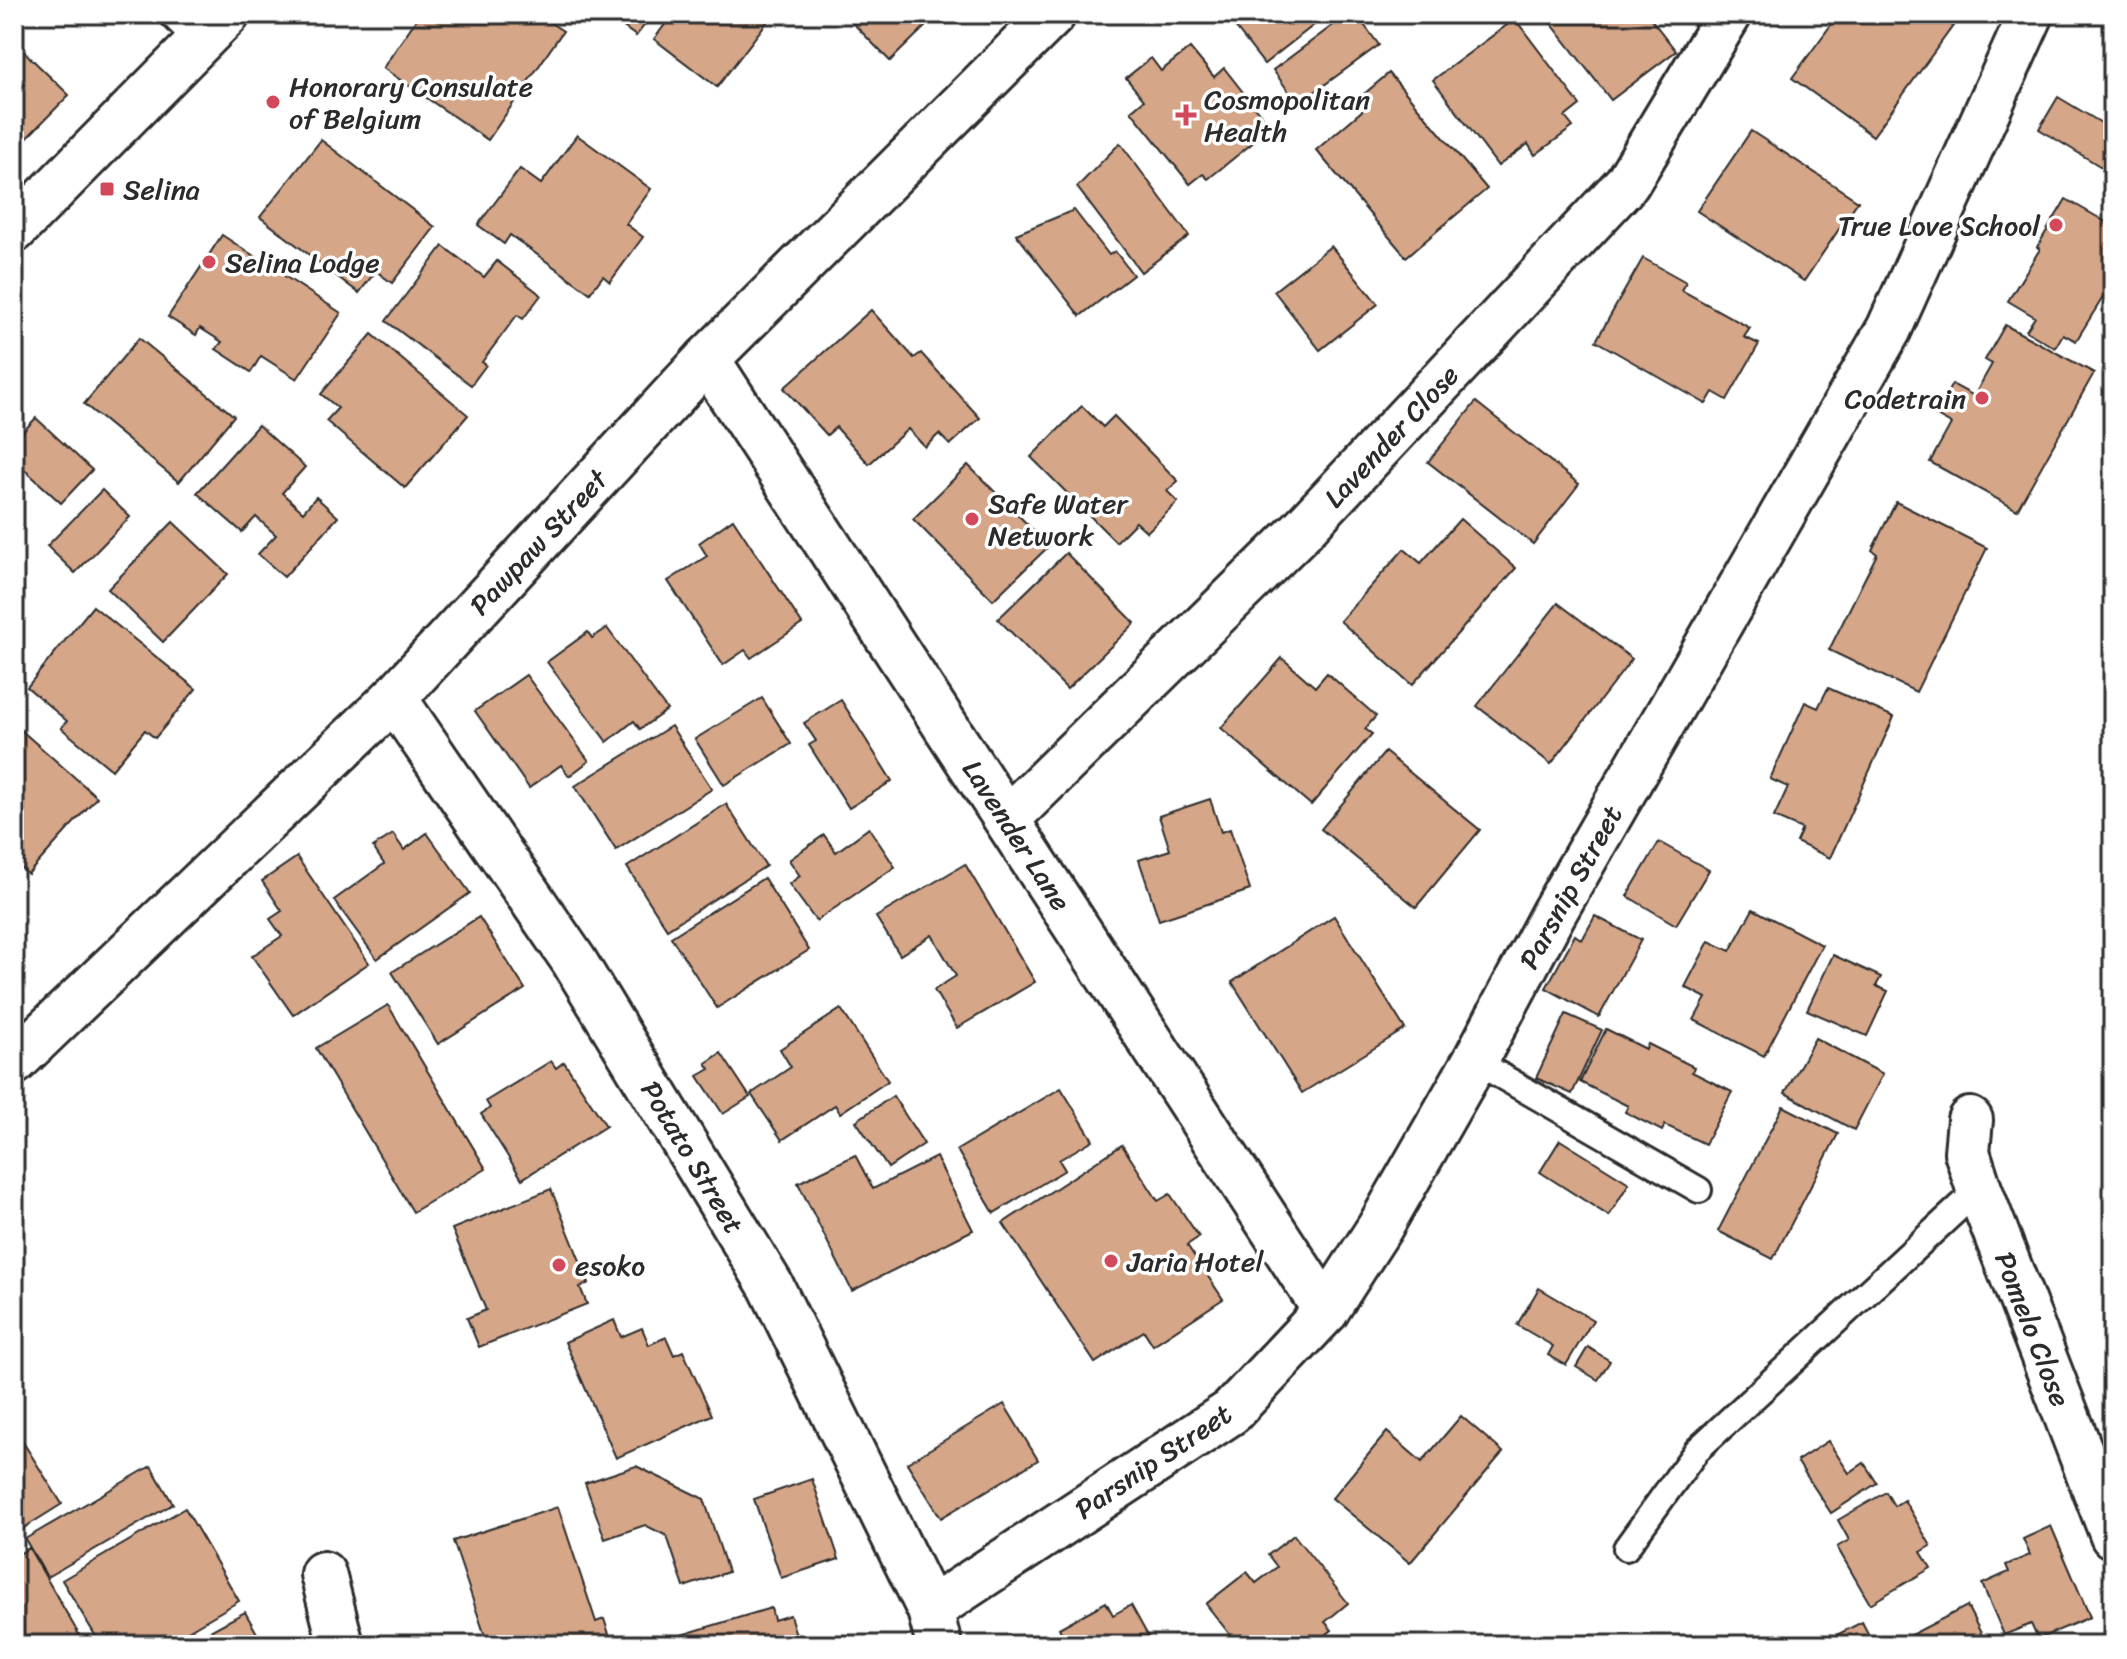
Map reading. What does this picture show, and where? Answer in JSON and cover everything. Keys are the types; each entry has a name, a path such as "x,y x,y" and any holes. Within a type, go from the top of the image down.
{"street":[{"name":"Pawpaw Street","path":"14,1062 394,698 707,359 1053,14"},
{"name":"Lavender Close","path":"1007,819 1301,531 1627,183 1729,14"},
{"name":"Parsnip Street","path":"934,1627 1231,1412 1326,1311 1380,1227 1475,1061 1553,914 1889,329 2031,14"},
{"path":"14,230 199,23"},
{"name":"Lavender Lane","path":"707,359 1326,1311"},
{"name":"Potato Street","path":"394,698 574,961 771,1286 934,1627"},
{"name":"Pomelo Close","path":"1970,1120 1967,1152 1979,1189 2113,1536"},
{"path":"323,1574 341,1645"}],"lane":[{"path":"1475,1061 1699,1190"},
{"path":"1626,1548 1697,1450 1979,1189"}],"building":[{"path":"420,14 537,14 563,31 488,140 383,68"},
{"path":"606,14 653,14 636,36"},
{"path":"673,14 773,14 717,87 654,39"},
{"path":"846,14 938,14 890,61"},
{"path":"1225,14 1328,14 1264,64"},
{"path":"1348,14 1356,14 1379,45 1298,104 1273,70"},
{"path":"1544,14 1647,14 1676,51 1611,100"},
{"path":"1839,14 1950,14 1958,19 1873,136 1792,78"},
{"path":"1515,19 1580,105 1565,117 1573,127 1535,155 1528,144 1498,166 1433,80"},
{"path":"14,42 69,95 14,151"},
{"path":"1190,48 1214,77 1224,68 1271,128 1208,179 1203,174 1190,184 1131,111 1144,100 1126,78 1151,58 1161,71"},
{"path":"1389,73 1487,189 1406,257 1316,150 1364,109 1357,100"},
{"path":"2058,97 2113,130 2113,152 2103,168 2039,129"},
{"path":"1751,131 1858,201 1804,281 1697,211"},
{"path":"577,135 651,189 626,224 643,237 610,282 603,276 590,293 510,235 504,244 478,225 520,169 541,184"},
{"path":"321,140 435,227 392,283 376,271 359,293 260,217"},
{"path":"1120,143 1189,236 1141,272 1077,187"},
{"path":"2066,199 2113,226 2113,281 2076,341 2063,334 2055,348 2026,331 2035,317 2008,301"},
{"path":"1074,210 1109,255 1115,251 1133,275 1080,316 1016,234"},
{"path":"222,235 341,313 297,379 261,356 251,372 216,349 222,342 200,328 196,335 168,317"},
{"path":"443,246 484,277 497,261 541,295 523,319 517,315 482,362 486,365 471,385 386,321"},
{"path":"1331,246 1378,304 1320,350 1274,291"},
{"path":"1643,258 1686,282 1681,290 1750,328 1744,337 1759,344 1727,400 1713,392 1706,404 1596,341"},
{"path":"871,310 914,358 921,353 980,418 950,445 939,434 925,447 908,429 869,464 836,427 827,435 784,388"},
{"path":"2005,325 2094,373 2017,510 1930,462 1951,424 1935,415 1952,384 1974,396 1992,364 1985,360"},
{"path":"372,334 468,415 405,488 326,421 338,408 321,394"},
{"path":"139,338 234,416 179,482 84,404"},
{"path":"1476,402 1579,484 1533,544 1428,462"},
{"path":"1082,406 1103,427 1114,416 1178,481 1167,491 1178,502 1147,532 1136,522 1116,542 1031,457"},
{"path":"36,418 92,470 61,503 14,460 14,441"},
{"path":"258,425 305,467 282,493 303,512 316,497 338,517 284,577 258,554 276,535 256,517 242,532 197,493"},
{"path":"968,465 1049,546 993,600 913,519"},
{"path":"102,490 130,517 75,573 47,546"},
{"path":"1896,502 1987,548 1916,692 1829,650 1877,554 1872,550"},
{"path":"733,519 802,624 751,658 745,650 723,665 668,581 707,556 699,543"},
{"path":"1460,519 1516,568 1412,685 1340,621 1404,549 1421,563"},
{"path":"173,522 228,574 163,642 108,589"},
{"path":"1066,553 1135,623 1067,689 998,619"},
{"path":"1558,603 1632,659 1551,764 1477,706"},
{"path":"93,606 196,689 155,738 145,730 112,770 61,728 67,721 27,687"},
{"path":"607,628 667,710 640,729 634,721 607,742 547,662 588,632 592,638"},
{"path":"1282,658 1315,687 1327,673 1376,716 1365,729 1372,734 1311,805 1221,728"},
{"path":"526,675 589,761 569,776 561,765 529,788 475,711"},
{"path":"1828,688 1894,717 1830,858 1796,842 1802,829 1774,817 1788,787 1770,779 1805,702 1818,708"},
{"path":"762,698 791,744 724,785 695,739"},
{"path":"841,700 892,781 849,808 809,745 816,741 804,723"},
{"path":"14,724 97,797 28,874 14,862"},
{"path":"671,726 712,789 616,850 575,786"},
{"path":"1385,752 1480,830 1416,907 1321,829"},
{"path":"1210,799 1221,832 1230,829 1250,890 1159,920 1139,860 1170,850 1159,816"},
{"path":"726,804 766,866 667,929 627,867"},
{"path":"869,828 895,867 816,921 789,884 800,876 789,860 824,835 836,852"},
{"path":"427,833 470,893 377,959 334,900 384,864 373,847 393,834 404,850"},
{"path":"1659,842 1709,870 1676,925 1627,896"},
{"path":"297,857 369,963 293,1015 252,956 282,936 270,919 282,911 262,881"},
{"path":"965,864 1035,982 957,1028 934,990 956,976 932,935 900,955 876,917"},
{"path":"764,878 809,950 717,1008 671,937"},
{"path":"1753,909 1822,945 1764,1056 1694,1020 1706,998 1685,987 1709,941 1730,951"},
{"path":"1334,916 1405,1029 1302,1093 1232,982"},
{"path":"1595,916 1641,940 1599,1017 1546,988 1575,935 1582,940"},
{"path":"479,917 525,989 438,1044 392,972"},
{"path":"1833,955 1881,977 1876,986 1888,991 1867,1036 1807,1010"},
{"path":"388,1005 486,1169 413,1212 316,1048"},
{"path":"841,1009 888,1081 840,1113 835,1105 782,1140 751,1094 791,1067 780,1049"},
{"path":"1566,1014 1602,1030 1572,1094 1536,1078"},
{"path":"1606,1029 1646,1049 1648,1044 1694,1067 1692,1072 1732,1092 1705,1144 1665,1125 1662,1131 1625,1112 1628,1106 1580,1082"},
{"path":"1815,1038 1883,1074 1854,1130 1785,1093"},
{"path":"721,1053 750,1097 723,1114 698,1076 710,1069 706,1063"},
{"path":"551,1061 556,1068 564,1062 606,1126 522,1179 481,1114 490,1108 486,1101"},
{"path":"1061,1088 1093,1140 1059,1160 1065,1170 994,1213 957,1150"},
{"path":"893,1096 924,1144 888,1168 856,1121"},
{"path":"1783,1106 1838,1134 1773,1259 1718,1231"},
{"path":"1560,1140 1629,1183 1609,1216 1540,1172"},
{"path":"1122,1145 1158,1201 1170,1194 1199,1237 1187,1245 1223,1299 1153,1345 1144,1331 1095,1363 1003,1223"},
{"path":"855,1155 873,1189 936,1157 973,1230 852,1291 798,1183"},
{"path":"551,1189 589,1283 580,1287 587,1304 479,1347 467,1318 486,1310 452,1229"},
{"path":"1539,1288 1593,1320 1566,1365 1548,1355 1553,1346 1517,1325"},
{"path":"614,1320 621,1337 642,1328 649,1345 666,1337 674,1355 683,1351 712,1415 616,1458 565,1342"},
{"path":"1588,1347 1610,1361 1598,1380 1576,1367"},
{"path":"1004,1404 1038,1460 941,1518 907,1463"},
{"path":"1461,1416 1503,1452 1410,1563 1332,1498 1387,1432 1422,1462"},
{"path":"14,1428 62,1504 14,1534"},
{"path":"1828,1441 1849,1473 1864,1463 1877,1483 1831,1513 1797,1461"},
{"path":"151,1466 173,1504 47,1577 25,1539"},
{"path":"636,1466 704,1499 728,1572 684,1587 667,1536 645,1525 605,1539 585,1483"},
{"path":"812,1479 839,1559 781,1578 754,1499"},
{"path":"1886,1492 1894,1506 1904,1500 1931,1546 1921,1552 1931,1568 1870,1604 1837,1547 1849,1540 1838,1520"},
{"path":"558,1507 596,1622 604,1619 612,1643 543,1645 540,1634 508,1645 488,1645 453,1541"},
{"path":"185,1508 239,1601 164,1645 101,1645 62,1580"},
{"path":"2051,1526 2090,1617 2038,1639 2031,1624 2004,1635 1982,1584 2009,1572 2006,1565 2030,1555 2023,1539"},
{"path":"1294,1535 1348,1603 1325,1622 1332,1630 1313,1645 1238,1645 1206,1604 1247,1572 1256,1583 1277,1567 1268,1555"},
{"path":"29,1548 85,1645 14,1645 14,1557"},
{"path":"1106,1602 1113,1615 1131,1605 1153,1645 1057,1645 1065,1640 1059,1628"},
{"path":"1967,1606 1987,1645 1911,1645 1907,1637"},
{"path":"771,1608 774,1620 790,1615 799,1645 648,1645"},
{"path":"245,1612 263,1644 176,1645 185,1640 186,1644"},
{"path":"1862,1622 1874,1645 1817,1645"}],"place":[{"name":"Honorary Consulate of Belgium","path":"273,102"},
{"name":"Cosmopolitan Health","path":"1186,115"},
{"name":"Selina","path":"107,189"},
{"name":"True Love School","path":"2056,225"},
{"name":"Selina Lodge","path":"209,262"},
{"name":"Codetrain","path":"1982,398"},
{"name":"Safe Water Network","path":"972,519"},
{"name":"Jaria Hotel","path":"1111,1261"},
{"name":"esoko","path":"559,1265"}]}
